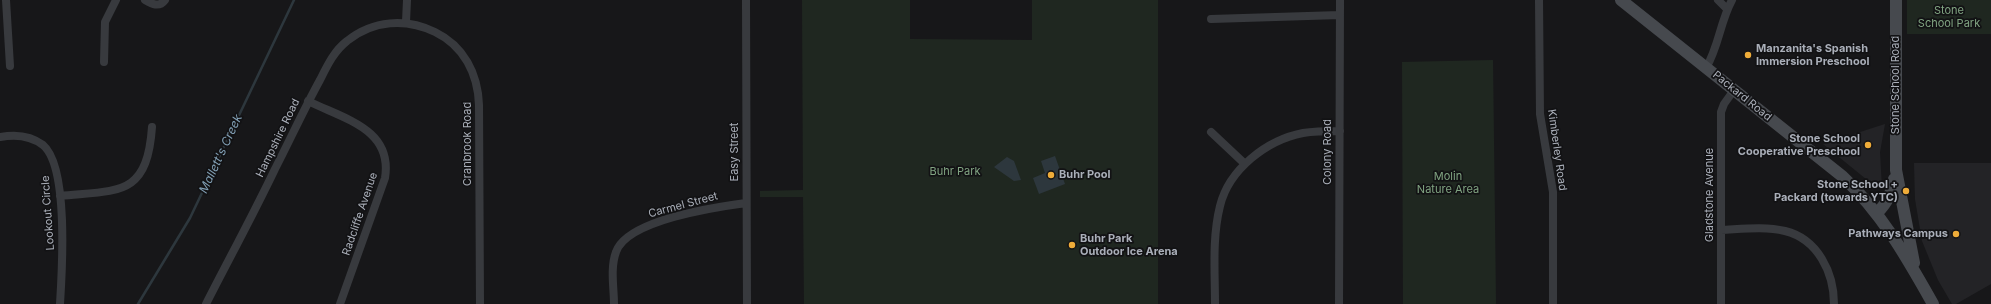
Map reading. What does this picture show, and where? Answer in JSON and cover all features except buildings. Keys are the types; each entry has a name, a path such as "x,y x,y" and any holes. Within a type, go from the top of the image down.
{"main road":[{"name":"Packard Road","path":"1621,0 1842,176 1877,213 1916,272"},
{"name":"Stone School Road","path":"1896,0 1896,170"},
{"path":"1877,213 1886,204 1892,193 1896,170"},
{"path":"1896,170 1916,272 1933,304"}],"street":[{"path":"6,0 3,13 10,66"},
{"path":"104,62 104,29 108,15 116,0"},
{"path":"145,0 155,5 160,4 164,0"},
{"path":"406,22 408,0"},
{"name":"Easy Street","path":"746,0 747,304"},
{"name":"Colony Road","path":"1339,304 1340,0"},
{"name":"Kimberley Road","path":"1539,0 1540,114 1553,192 1553,304"},
{"path":"1718,0 1727,9"},
{"path":"1706,68 1714,54 1727,9 1732,0"},
{"path":"1211,19 1340,15"},
{"name":"Hampshire Road","path":"206,304 308,101 337,50 347,41 371,27 406,22"},
{"name":"Cranbrook Road","path":"406,22 429,29 444,36 452,43 468,63 476,82 479,105 480,304"},
{"name":"Gladstone Avenue","path":"1721,304 1721,112 1724,104 1734,90"},
{"name":"Radcliffe Avenue","path":"308,101 368,131 377,139 386,158 385,178 340,304"},
{"path":"60,196 124,188 138,178 146,163 150,147 152,127"},
{"path":"1215,304 1215,238 1220,205 1227,188 1245,164 1262,150 1283,138 1303,133 1340,131"},
{"path":"1210,132 1245,164"},
{"name":"Lookout Circle","path":"0,138 19,135 28,137 44,146 54,163 60,196 62,246 60,304"},
{"name":"Carmel Street","path":"614,304 615,256 622,241 630,234 665,220 713,208 746,203"},
{"path":"1721,230 1770,229 1785,231 1799,236 1819,255 1828,268 1832,281 1834,304"}],"shaded area":[{"path":"1885,124 1880,152 1882,189 1877,188 1823,144"},
{"name":"Buhr Pool","path":"1055,156 1065,184 1039,194 1033,178 1045,173 1041,161"},
{"path":"1007,157 1014,161 1021,180 1014,181 994,167"},
{"name":"Pathways Campus","path":"1914,163 1991,163 1991,284 1956,304 1952,304 1938,280 1922,241 1915,199"}],"green space":[{"name":"Buhr Park","path":"802,0 910,0 910,39 1032,40 1032,0 1158,0 1158,304 804,304 803,197 760,197 760,191 803,190"},
{"name":"Stone School Park","path":"1907,0 1991,0 1991,34 1907,34"},
{"name":"Molin Nature Area","path":"1493,60 1496,304 1403,304 1402,62"}],"waterway":[{"name":"Mallett's Creek","path":"138,304 190,218 294,0"}],"place":[{"name":"Manzanita's Spanish Immersion Preschool","path":"1748,55"},
{"name":"Stone School Cooperative Preschool","path":"1868,145"},
{"name":"Buhr Pool","path":"1051,175"},
{"name":"Stone School + Packard (towards YTC)","path":"1906,191"},
{"name":"Pathways Campus","path":"1956,234"},
{"name":"Buhr Park Outdoor Ice Arena","path":"1072,245"}]}
